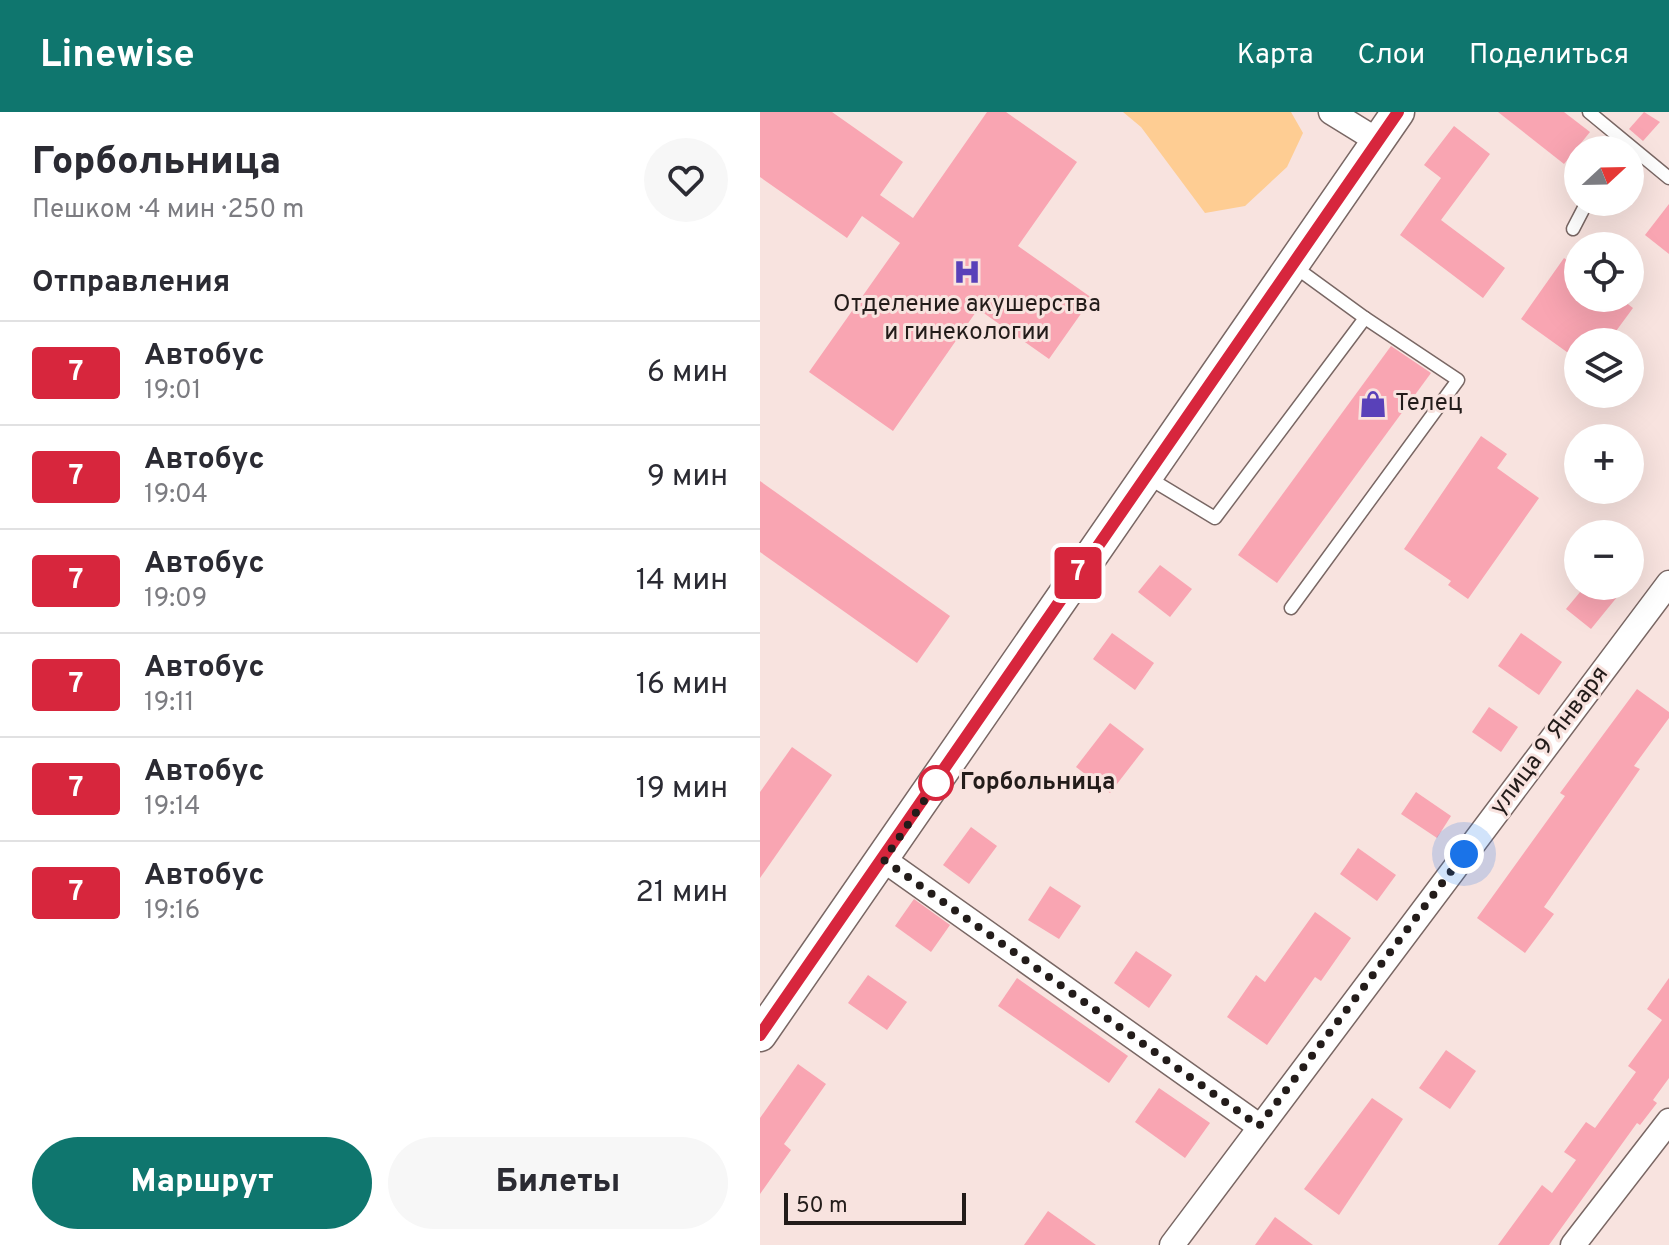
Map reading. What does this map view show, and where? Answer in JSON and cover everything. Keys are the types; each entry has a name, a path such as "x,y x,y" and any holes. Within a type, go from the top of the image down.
{"street":[{"path":"1331,112 1378,141"},
{"path":"760,1035 884,860 1290,263 1398,112"},
{"name":"улица 9 Января","path":"1172,1245 1669,583"},
{"path":"884,860 1259,1126"},
{"path":"1573,1245 1669,1121"}],"lane":[{"path":"1589,112 1610,136"},
{"path":"1644,162 1669,178"},
{"path":"1573,229 1580,216"},
{"path":"1290,263 1458,380 1291,608"},
{"path":"1144,475 1215,518 1365,318"}],"shaded area":[{"path":"1123,112 1291,112 1303,133 1287,167 1245,206 1205,213 1141,127"}],"building":[{"name":"Отделение акушерства и гинекологии","path":"760,112 832,112 903,162 880,195 913,218 987,112 1006,112 1077,162 1018,246 1092,298 1049,359 978,309 893,431 809,372 900,243 862,216 847,238 760,177"},
{"path":"1498,112 1564,112 1590,132 1587,136 1564,136 1564,164"},
{"path":"1644,112 1660,122 1644,140 1644,136 1637,136 1629,129"},
{"path":"1454,126 1490,154 1441,220 1505,268 1483,298 1400,235 1441,178 1424,165"},
{"path":"1669,204 1669,254 1645,235"},
{"path":"1564,258 1564,312 1630,312 1618,328 1564,328 1564,350 1521,319"},
{"path":"1391,346 1431,373 1277,583 1238,555"},
{"path":"1481,436 1507,454 1497,468 1539,498 1468,599 1448,585 1451,581 1404,549"},
{"path":"760,481 950,616 917,663 760,552"},
{"path":"1160,565 1192,589 1170,617 1138,592"},
{"path":"1573,600 1615,600 1591,629 1566,609"},
{"path":"1112,633 1154,663 1135,690 1093,659"},
{"path":"1521,633 1562,662 1539,695 1498,666"},
{"path":"1637,689 1669,712 1669,718 1634,766 1640,769 1544,907 1554,914 1525,953 1477,918 1565,796 1560,793"},
{"path":"1489,707 1518,727 1501,752 1472,732"},
{"path":"1110,723 1144,749 1110,793 1076,767"},
{"path":"792,747 832,775 760,878 760,792"},
{"path":"1416,792 1451,816 1437,838 1401,814"},
{"path":"971,827 997,846 969,884 943,865"},
{"path":"1358,848 1396,875 1377,901 1340,874"},
{"path":"1050,886 1081,906 1059,939 1028,920"},
{"path":"914,899 950,925 931,952 895,926"},
{"path":"1315,912 1351,938 1321,981 1315,977 1267,1045 1227,1017 1256,975 1265,982"},
{"path":"1136,951 1172,975 1149,1008 1114,983"},
{"path":"868,975 907,1002 887,1030 848,1003"},
{"path":"1017,978 1128,1056 1109,1083 998,1006"},
{"path":"1669,978 1669,1078 1653,1100 1657,1103 1640,1125 1637,1123 1549,1245 1498,1245 1542,1185 1552,1193 1576,1160 1564,1152 1586,1122 1595,1128 1636,1072 1628,1066 1662,1020 1647,1009"},
{"path":"1446,1050 1476,1071 1450,1109 1419,1088"},
{"path":"798,1064 826,1084 784,1144 791,1150 760,1194 760,1118"},
{"path":"1159,1088 1210,1123 1185,1158 1135,1122"},
{"path":"1372,1098 1403,1119 1339,1215 1304,1189"},
{"path":"1048,1211 1096,1245 1024,1245"},
{"path":"1275,1217 1313,1245 1255,1245"}],"bus line":[{"name":"7","path":"760,1035 884,860 1284,272 1398,112"}],"place":[{"name":"Отделение акушерства и гинекологии","path":"967,272"},
{"name":"Телец","path":"1373,404"},
{"name":"Горбольница","path":"936,783"}],"route":[{"path":"936,783 938,780 884,860 1259,1126 1464,854"}]}
